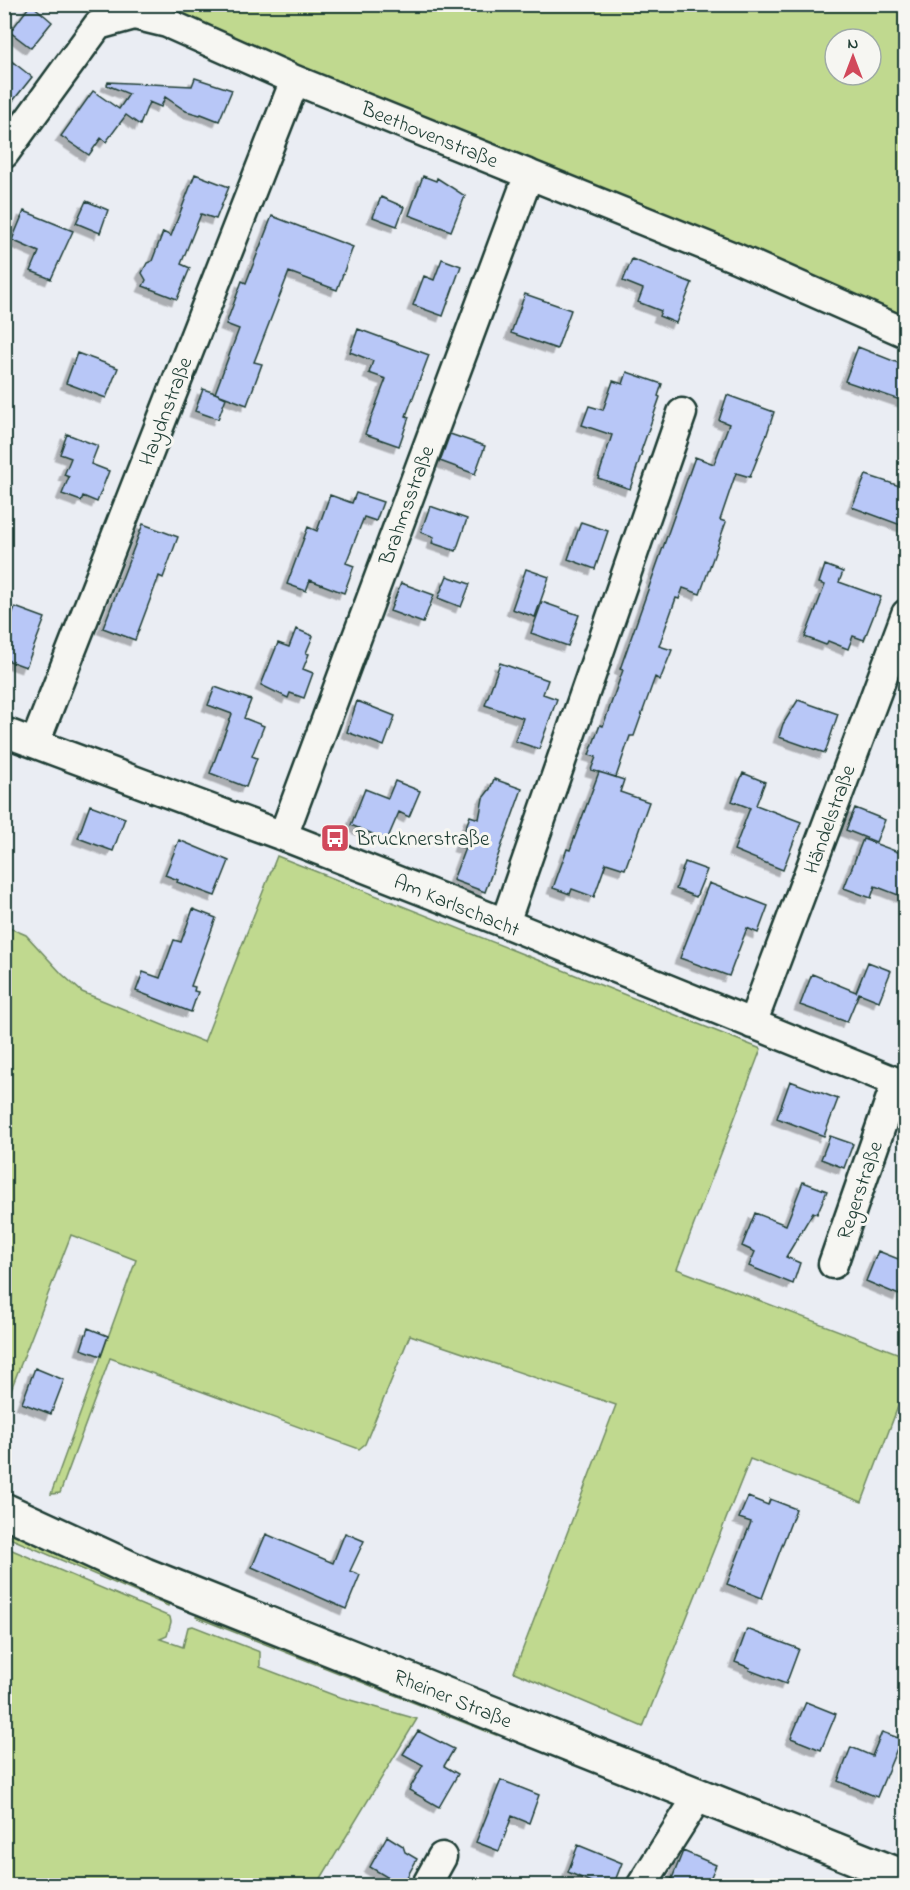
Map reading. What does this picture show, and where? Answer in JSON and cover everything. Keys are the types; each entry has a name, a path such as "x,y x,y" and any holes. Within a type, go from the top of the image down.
{"main road":[{"name":"Rheiner Straße","path":"4,1510 145,1575 906,1878"}],"street":[{"name":"Beethovenstraße","path":"4,154 98,25 124,10 167,23 295,80 736,258 906,333"},
{"name":"Haydnstraße","path":"35,743 295,80"},
{"name":"Brahmsstraße","path":"283,836 529,174"},
{"path":"505,923 682,413"},
{"name":"Händelstraße","path":"752,1024 906,614"},
{"name":"Am Karlschacht","path":"4,732 283,836 505,923 901,1084"},
{"name":"Regerstraße","path":"833,1264 901,1084"},
{"path":"641,1886 699,1795"},
{"path":"426,1886 442,1857"}],"green space":[{"path":"178,4 905,5 905,326 161,11"},
{"path":"277,856 761,1049 677,1269 905,1356 905,1388 862,1502 750,1459 643,1727 514,1672 616,1405 410,1335 365,1444 359,1449 110,1358 60,1493 51,1494 136,1260 71,1235 5,1405 5,926 26,935 82,992 204,1042"},
{"path":"5,1525 170,1599 168,1606 5,1536"},
{"path":"5,1547 170,1617 167,1636 160,1639 183,1647 188,1627 193,1626 260,1652 260,1667 336,1696 417,1719 317,1885 5,1885"},
{"path":"198,1610 493,1729 496,1735 196,1617"}],"building":[{"path":"31,4 52,22 31,48 10,32"},
{"path":"4,55 32,77 4,112"},
{"path":"195,78 232,90 219,121 186,111 165,97 161,107 149,102 140,125 126,115 106,142 101,138 89,155 61,136 93,91 119,109 129,94 107,85 108,82 192,86"},
{"path":"195,174 229,187 216,219 201,214 181,264 190,268 177,299 143,286 146,280 142,273 147,263 152,261 163,232 171,236"},
{"path":"423,176 436,181 437,178 465,196 451,231 409,215"},
{"path":"381,197 404,207 397,226 373,217"},
{"path":"86,201 108,210 100,233 76,223"},
{"path":"24,211 73,231 51,279 31,271 39,252 12,240"},
{"path":"272,216 353,247 337,290 289,272 254,362 262,364 247,405 215,393 239,329 226,324 242,281 246,283"},
{"path":"442,259 461,266 443,316 413,305 424,276 434,280"},
{"path":"632,259 692,283 676,323 659,316 661,311 638,302 643,289 623,281"},
{"path":"525,294 571,310 557,349 511,333"},
{"path":"358,329 429,355 406,416 409,417 399,446 365,434 386,379 369,373 373,361 350,352"},
{"path":"858,347 906,366 906,402 845,381"},
{"path":"77,353 118,368 106,398 66,383"},
{"path":"627,372 662,384 658,396 660,397 630,489 598,478 612,435 582,425 589,406 603,410 613,381 623,384"},
{"path":"203,389 226,398 218,419 195,411"},
{"path":"727,395 774,412 767,434 750,477 736,473 720,520 726,522 700,594 683,588 679,599 676,598 659,646 672,650 660,680 655,677 634,736 630,736 616,777 591,770 596,757 589,755 600,725 603,726 623,670 620,669 695,457 714,464 729,424 719,420"},
{"path":"67,434 98,446 91,464 109,471 97,502 83,496 81,501 62,494 69,477 64,475 71,458 60,454"},
{"path":"450,434 485,446 475,474 440,461"},
{"path":"866,475 906,488 906,527 852,507"},
{"path":"356,493 383,502 376,521 364,517 346,563 354,566 344,593 310,580 306,591 287,584 308,527 317,531 330,495 352,503"},
{"path":"430,506 467,519 456,551 432,543 434,537 421,532"},
{"path":"581,522 608,531 595,569 568,559"},
{"path":"143,524 178,537 163,578 159,576 135,640 103,628"},
{"path":"825,565 843,572 839,582 881,597 864,640 853,636 848,649 828,641 826,645 805,637 825,585 819,583"},
{"path":"526,569 549,577 535,617 512,609"},
{"path":"447,576 470,584 461,607 438,598"},
{"path":"401,583 434,595 423,623 390,611"},
{"path":"542,602 579,615 568,646 531,633"},
{"path":"15,607 45,618 26,667 4,659 4,621 9,622"},
{"path":"296,629 313,636 303,669 313,673 304,698 290,693 288,698 261,685 278,643 289,647"},
{"path":"500,663 548,680 543,694 557,699 539,749 515,741 523,718 485,705"},
{"path":"215,687 251,700 244,718 264,726 252,756 257,758 246,787 210,773 232,714 208,705"},
{"path":"798,700 838,714 825,753 779,737 783,724"},
{"path":"357,701 395,716 384,746 347,732"},
{"path":"599,772 624,780 620,792 649,802 625,869 606,863 594,897 572,889 570,894 553,888"},
{"path":"743,773 765,782 756,805 801,822 783,870 734,850 750,808 732,801"},
{"path":"494,779 522,789 485,892 453,880 465,848 459,846 470,816 479,819 483,798"},
{"path":"395,781 420,791 409,817 399,812 387,840 351,825 365,789 388,798"},
{"path":"90,805 125,818 113,851 78,838"},
{"path":"855,808 885,820 876,842 846,830"},
{"path":"863,839 906,855 906,898 875,886 871,898 844,888"},
{"path":"179,840 229,861 215,896 177,882 178,880 165,875"},
{"path":"685,862 707,870 696,897 676,889"},
{"path":"709,883 768,906 758,933 747,928 729,976 680,958"},
{"path":"193,909 216,918 191,986 195,987 194,991 198,992 191,1012 136,991 143,972 160,978 174,940 181,942"},
{"path":"868,962 891,971 879,1001 859,993 847,1022 800,1005 812,974 856,992"},
{"path":"790,1081 838,1099 824,1136 777,1118"},
{"path":"830,1136 853,1144 844,1168 821,1159"},
{"path":"803,1182 827,1191 817,1214 813,1212 786,1257 800,1263 793,1284 749,1266 755,1252 742,1246 755,1213 786,1225"},
{"path":"878,1251 906,1262 906,1278 899,1295 866,1281"},
{"path":"88,1328 108,1336 101,1356 81,1349"},
{"path":"35,1368 64,1380 51,1414 22,1403"},
{"path":"748,1497 768,1505 770,1499 796,1509 762,1598 727,1584 751,1522 739,1518"},
{"path":"345,1533 364,1541 350,1571 360,1575 346,1609 252,1567 266,1534 333,1563"},
{"path":"747,1629 799,1649 786,1684 749,1670 750,1668 735,1662"},
{"path":"806,1702 836,1714 821,1750 791,1738"},
{"path":"418,1731 454,1749 444,1766 458,1774 439,1807 409,1790 423,1765 403,1754"},
{"path":"882,1732 901,1739 877,1797 838,1781 851,1747 872,1756"},
{"path":"501,1780 539,1795 529,1823 512,1816 499,1851 476,1842"},
{"path":"387,1836 417,1859 402,1886 370,1867"},
{"path":"578,1845 622,1863 613,1886 600,1886 568,1872"},
{"path":"683,1851 716,1865 707,1886 669,1886"}],"place":[{"name":"Brucknerstraße","path":"335,838"}]}
